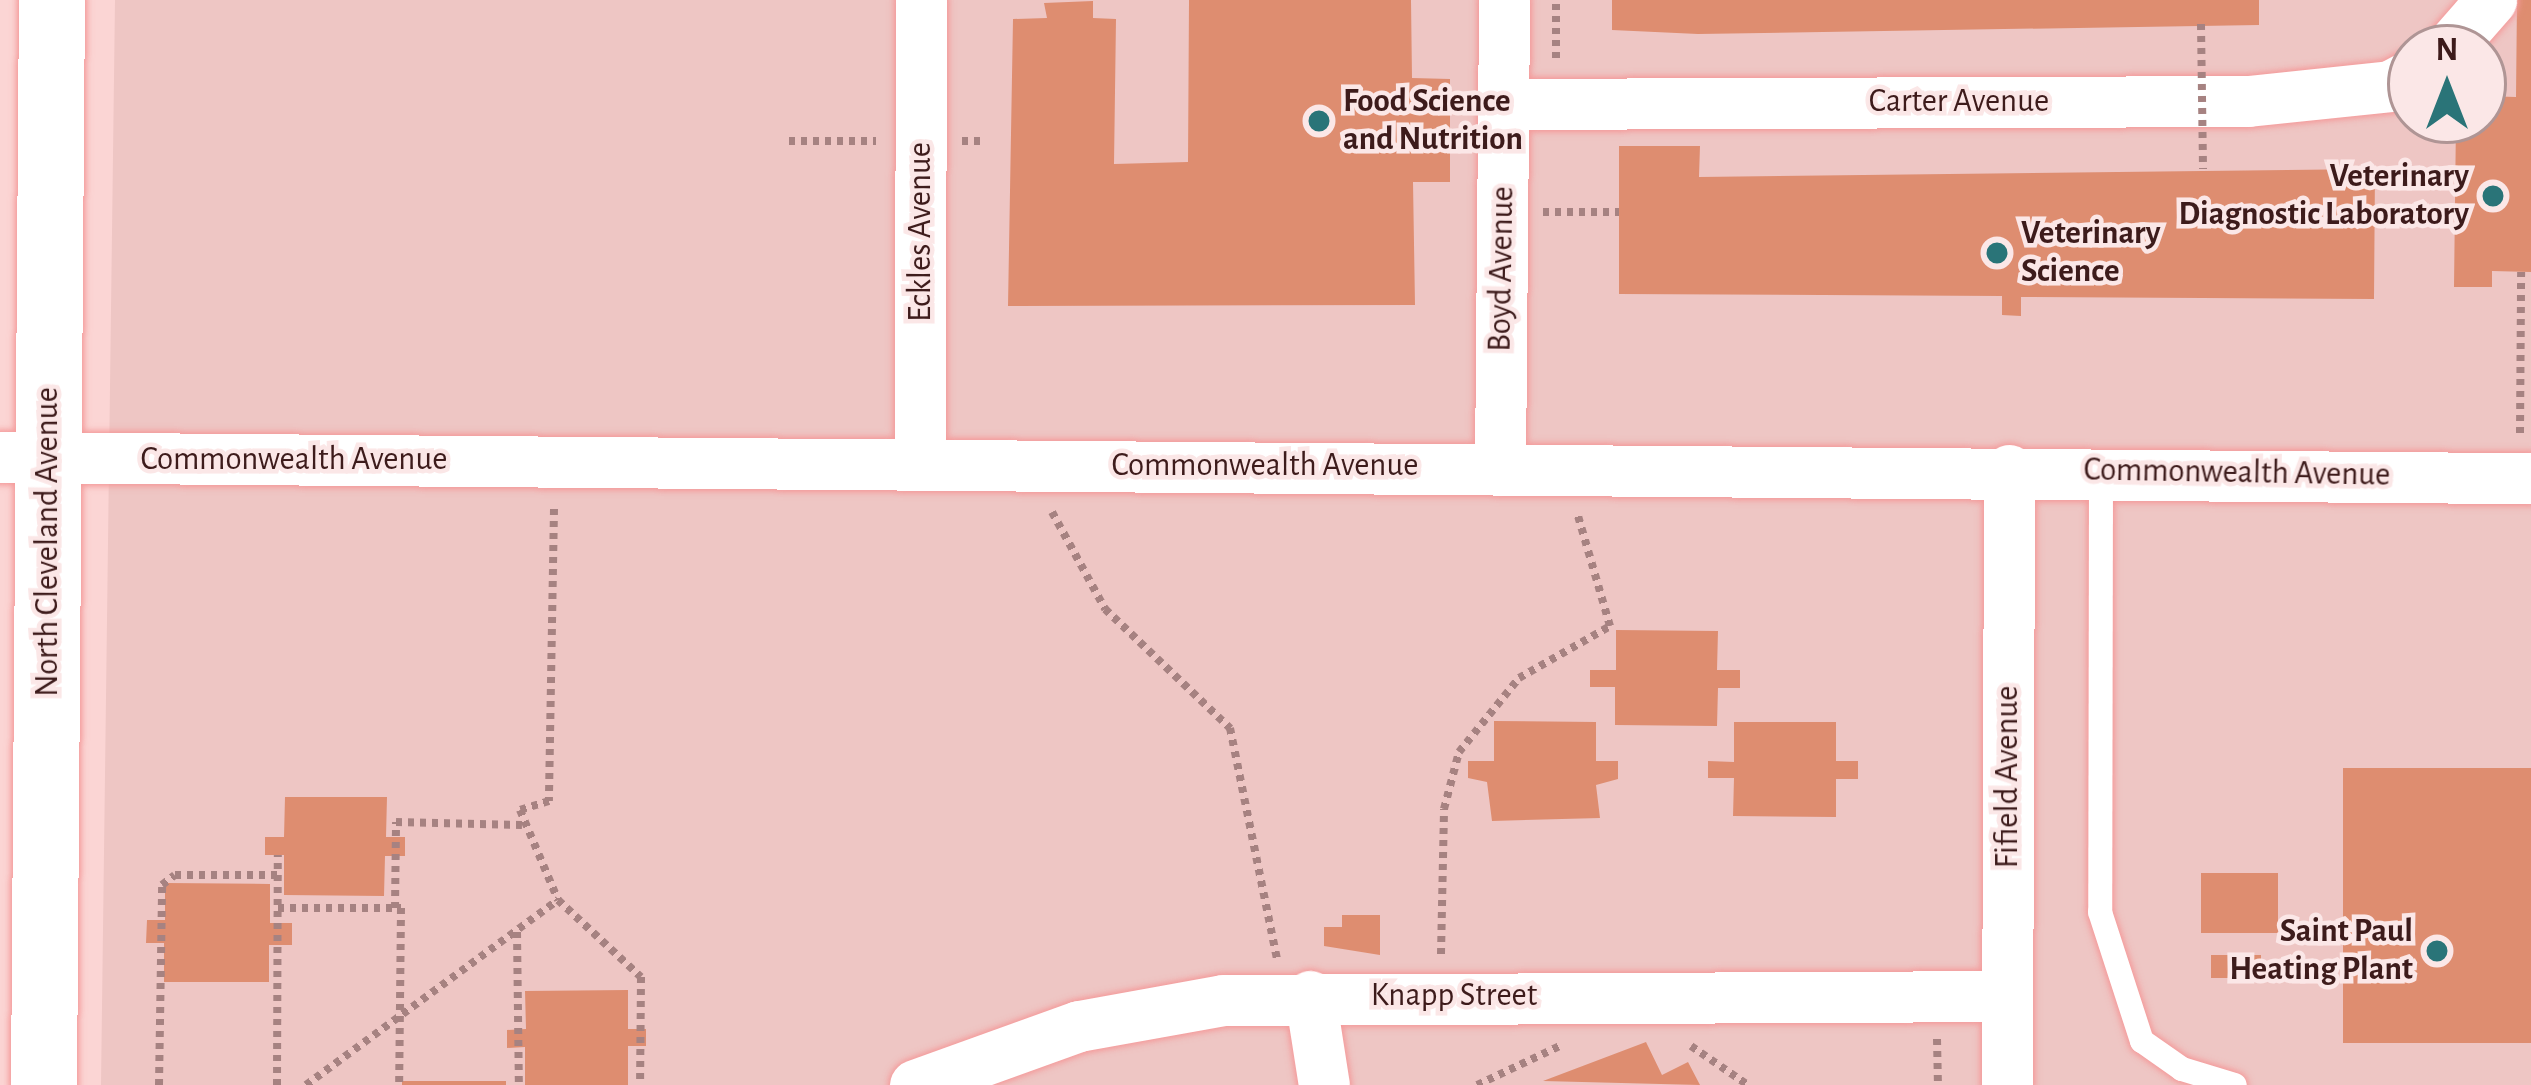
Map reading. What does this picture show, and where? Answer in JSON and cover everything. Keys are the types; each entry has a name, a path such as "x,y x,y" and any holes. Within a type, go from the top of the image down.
{"main road":[{"name":"North Cleveland Avenue","path":"44,1085 24,458 52,0"}],"street":[{"name":"Eckles Avenue","path":"920,465 921,0"},
{"name":"Boyd Avenue","path":"1500,467 1504,0"},
{"path":"2470,24 2491,0"},
{"name":"Carter Avenue","path":"1504,104 2248,101 2387,86"},
{"name":"Commonwealth Avenue","path":"24,458 2101,471 2526,456"},
{"name":"Fifield Avenue","path":"2007,1085 2009,470"},
{"path":"1298,996 1324,1085"},
{"name":"Knapp Street","path":"915,1085 1122,1016 1298,996 2007,996"}],"lane":[{"path":"2101,471 2100,912 2142,1040 2182,1069 2235,1085"}],"path":[{"path":"1556,0 1556,79"},
{"path":"2200,24 2203,169"},
{"path":"789,141 896,142"},
{"path":"1503,212 1619,212"},
{"path":"2521,272 2526,456"},
{"path":"1039,465 1052,511 1105,609 1225,719 1237,742 1298,996"},
{"path":"554,509 549,801 520,810 522,825 558,900 641,977 640,1085"},
{"path":"1441,996 1440,865 1459,752 1520,678 1610,626 1578,515"},
{"path":"399,1085 396,822 522,825"},
{"path":"278,855 278,1085"},
{"path":"159,1085 162,885 175,874 278,874"},
{"path":"306,1085 558,900"},
{"path":"278,908 395,908"},
{"path":"517,930 519,1085"}],"shaded area":[{"path":"115,0 2531,0 2531,1085 101,1085"}],"building":[{"name":"Food Science and Nutrition","path":"1189,0 1411,0 1412,78 1450,79 1450,182 1413,182 1415,305 1008,306 1013,19 1047,18 1044,3 1093,1 1093,18 1116,19 1114,164 1188,162"},
{"path":"1612,0 2259,0 2259,25 1698,34 1612,30"},
{"name":"Veterinary Diagnostic Laboratory","path":"2517,0 2531,0 2531,272 2492,271 2492,287 2454,287 2456,144 2507,144 2507,97 2516,97"},
{"name":"Veterinary Science","path":"1619,146 1700,146 1699,177 2375,169 2374,299 2021,297 2021,316 2002,315 2002,296 1619,294"},
{"path":"1616,630 1718,631 1717,670 1740,670 1740,688 1718,688 1717,726 1615,725 1615,687 1590,687 1590,670 1616,670"},
{"path":"1494,721 1596,722 1596,761 1618,761 1618,779 1596,785 1600,818 1492,821 1487,782 1468,778 1468,761 1494,761"},
{"path":"1734,722 1836,722 1836,761 1858,761 1858,779 1836,779 1836,817 1733,816 1734,778 1708,778 1708,761 1734,762"},
{"name":"Saint Paul Heating Plant","path":"2343,768 2531,768 2531,1043 2343,1043"},
{"path":"285,797 387,797 386,837 405,837 405,856 385,856 384,896 284,895 284,855 265,855 265,837 284,837"},
{"path":"2201,873 2278,873 2278,933 2201,933"},
{"path":"165,883 270,884 270,923 292,923 292,945 269,945 269,982 164,982 164,943 146,943 147,920 165,920"},
{"path":"1342,915 1380,915 1380,955 1324,946 1324,927 1342,927"},
{"path":"2211,955 2261,955 2261,978 2211,978"},
{"path":"628,990 628,1029 646,1029 646,1046 628,1046 628,1085 525,1085 525,1047 507,1048 507,1030 526,1029 525,991"},
{"path":"1646,1042 1662,1075 1688,1062 1700,1085 1543,1081"},
{"path":"402,1081 506,1081 506,1085 402,1085"}],"place":[{"name":"Food Science and Nutrition","path":"1319,121"},
{"name":"Veterinary Diagnostic Laboratory","path":"2493,196"},
{"name":"Veterinary Science","path":"1997,253"},
{"name":"Saint Paul Heating Plant","path":"2437,951"}]}
